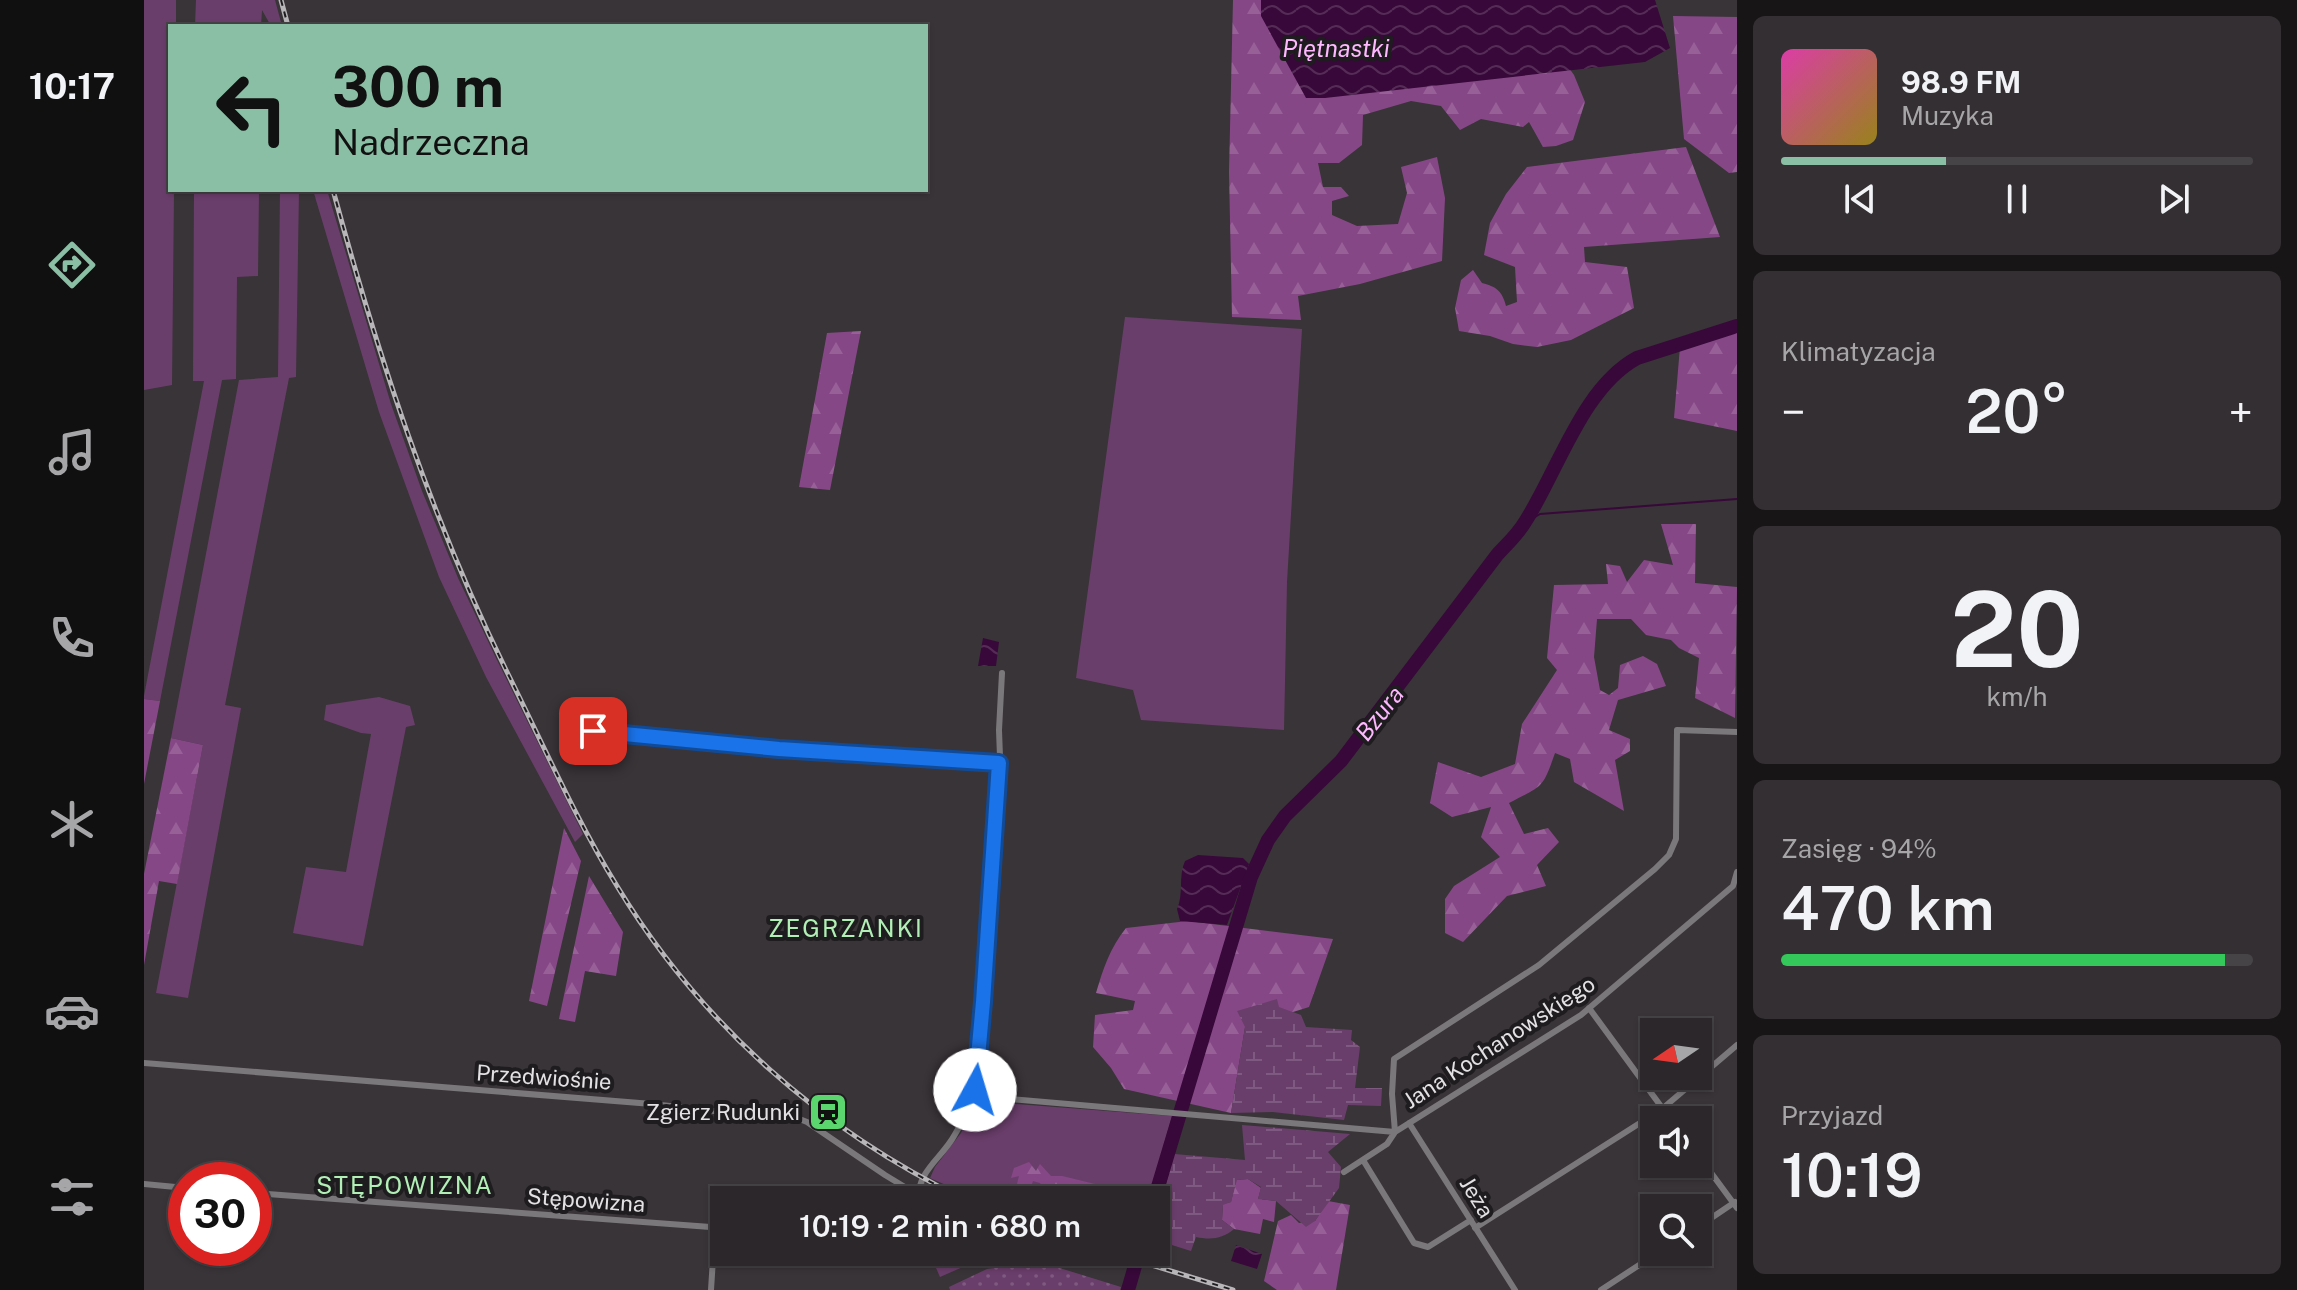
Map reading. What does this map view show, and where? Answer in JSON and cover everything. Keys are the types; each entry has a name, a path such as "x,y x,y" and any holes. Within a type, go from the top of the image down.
{"street":[{"path":"921,1186 922,1178 954,1137 974,1096 979,1063 999,763 1002,673"},
{"path":"562,728 779,749 999,763"},
{"path":"974,1096 1395,1132 1392,1094 1394,1059 1539,965 1669,855 1676,839 1677,730 1737,732"},
{"name":"Jana Kochanowskiego","path":"1344,1172 1387,1144 1395,1132 1589,1008 1735,888 1737,872"},
{"path":"1589,1008 1660,1106"},
{"path":"1666,1106 1737,1045"},
{"name":"Przedwiośnie","path":"144,1063 792,1116 807,1122 902,1186"},
{"name":"Jeża","path":"1409,1123 1515,1290"},
{"path":"1475,1228 1640,1123"},
{"path":"1363,1160 1414,1243 1428,1247 1471,1220"},
{"path":"1712,1173 1736,1204 1712,1219"},
{"path":"144,1184 168,1186"},
{"name":"Stępowizna","path":"272,1194 710,1227"},
{"path":"1601,1290 1640,1264"},
{"path":"711,1290 713,1266"}],"green space":[{"path":"144,0 176,0 176,24 168,24 168,192 174,192 172,385 144,390"},
{"path":"196,0 275,0 281,24 270,24 262,10 261,24 195,24"},
{"path":"1233,0 1280,0 1564,61 1574,75 1585,102 1573,140 1543,147 1529,122 1523,127 1481,119 1460,130 1441,106 1411,101 1363,115 1362,145 1339,163 1318,163 1323,187 1341,187 1349,196 1332,201 1332,215 1357,226 1398,224 1407,193 1401,167 1437,157 1445,198 1442,261 1360,284 1298,296 1301,320 1232,317 1229,172"},
{"path":"1673,16 1737,17 1737,172 1729,173 1684,139"},
{"path":"1686,147 1720,237 1584,247 1585,262 1627,267 1634,308 1571,340 1537,347 1459,331 1455,308 1461,280 1473,270 1482,283 1498,290 1506,306 1517,302 1515,267 1484,255 1490,223 1506,194 1527,167"},
{"path":"194,192 259,192 258,276 237,277 236,379 222,380 160,701 144,699 204,381 193,381"},
{"path":"280,192 299,192 296,377 289,378 225,705 241,708 188,998 156,993 203,745 171,738 239,380 278,377"},
{"path":"314,192 328,192 391,404 422,491 458,578 583,834 575,842 486,677 439,577 379,412"},
{"path":"1125,317 1302,329 1287,582 1284,730 1141,720 1133,690 1076,678"},
{"path":"1737,329 1737,431 1674,418 1680,347"},
{"path":"861,331 830,490 799,487 827,333"},
{"path":"1661,524 1696,524 1695,583 1737,587 1735,718 1695,698 1699,658 1679,648 1671,640 1646,635 1631,619 1597,619 1594,657 1600,690 1609,695 1618,688 1620,665 1643,656 1657,664 1666,686 1618,700 1609,730 1630,739 1630,751 1615,760 1624,811 1574,782 1570,759 1555,753 1540,785 1509,803 1524,834 1548,828 1559,842 1537,865 1546,886 1507,896 1463,942 1445,933 1445,899 1454,886 1500,857 1481,837 1491,807 1452,817 1430,803 1438,762 1481,777 1515,764 1522,724 1557,670 1547,658 1554,585 1608,584 1606,564 1620,566 1627,582 1644,560 1673,565"},
{"path":"379,697 410,706 415,725 406,727 363,946 293,933 306,867 346,872 371,734 324,720 326,705"},
{"path":"144,699 160,701 144,784"},
{"path":"171,738 203,745 177,884 159,881 144,965 144,874"},
{"path":"564,828 581,861 547,1006 529,1001"},
{"path":"589,876 623,932 616,976 585,971 575,1022 559,1019"},
{"path":"1188,921 1333,939 1309,1007 1245,1027 1231,1113 1124,1089 1093,1047 1095,1015 1133,1010 1135,1001 1096,993 1108,959 1126,928"},
{"path":"1277,999 1279,1007 1301,1015 1306,1027 1352,1030 1351,1040 1360,1047 1355,1088 1382,1088 1381,1106 1348,1105 1344,1120 1273,1112 1231,1113 1245,1027 1237,1011"},
{"path":"977,1101 1172,1116 1152,1186 948,1186 930,1178 961,1133"},
{"path":"1242,1125 1350,1134 1328,1152 1341,1167 1339,1188 1315,1221 1306,1227 1276,1201 1258,1199 1261,1187 1248,1179 1237,1180 1231,1202 1223,1205 1222,1220 1234,1229 1216,1238 1196,1237 1191,1251 1170,1244 1170,1186 1166,1186 1174,1154 1245,1160"},
{"path":"1029,1162 1036,1171 1040,1164 1051,1176 1099,1185 1042,1186 1033,1181 1031,1186 1018,1186 1019,1176 1011,1178 1014,1168"},
{"path":"1248,1179 1261,1188 1258,1199 1276,1201 1274,1222 1263,1219 1260,1234 1234,1229 1222,1220 1223,1204 1231,1202 1236,1180"},
{"path":"1328,1201 1350,1205 1336,1290 1277,1290 1264,1281 1278,1221 1291,1215 1299,1223 1315,1221"},
{"path":"935,1266 965,1266 940,1277"},
{"path":"1053,1266 1121,1287 1120,1290 950,1290 949,1287 987,1269"}],"water":[{"name":"Piętnastki","path":"1261,0 1655,0 1670,48 1645,62 1306,98 1261,16"},
{"path":"983,638 999,642 996,666 978,666"},
{"path":"1198,855 1243,858 1249,864 1227,925 1180,921 1177,909 1183,867 1185,861"},
{"path":"1236,1245 1262,1254 1257,1269 1231,1261"}],"waterway":[{"name":"Bzura","path":"1158,1186 1251,877 1268,840 1285,816 1341,761 1497,555 1519,531 1573,432 1601,389 1637,358 1737,326"},
{"path":"1525,523 1540,514 1737,499"},
{"name":"Bzura","path":"1128,1290 1135,1266"}],"railway":[{"path":"281,0 287,24"},
{"path":"334,192 368,314 408,436 454,555 560,780 617,886 686,983 769,1068 862,1141 940,1186"},
{"path":"1155,1266 1233,1290"}],"place":[{"name":"Zgierz Rudunki","path":"828,1112"}],"district":[{"name":"ZEGRZANKI","path":"846,928"},
{"name":"STĘPOWIZNA","path":"405,1185"}],"route":[{"path":"593,731 779,749 999,763 975,1090"}]}
